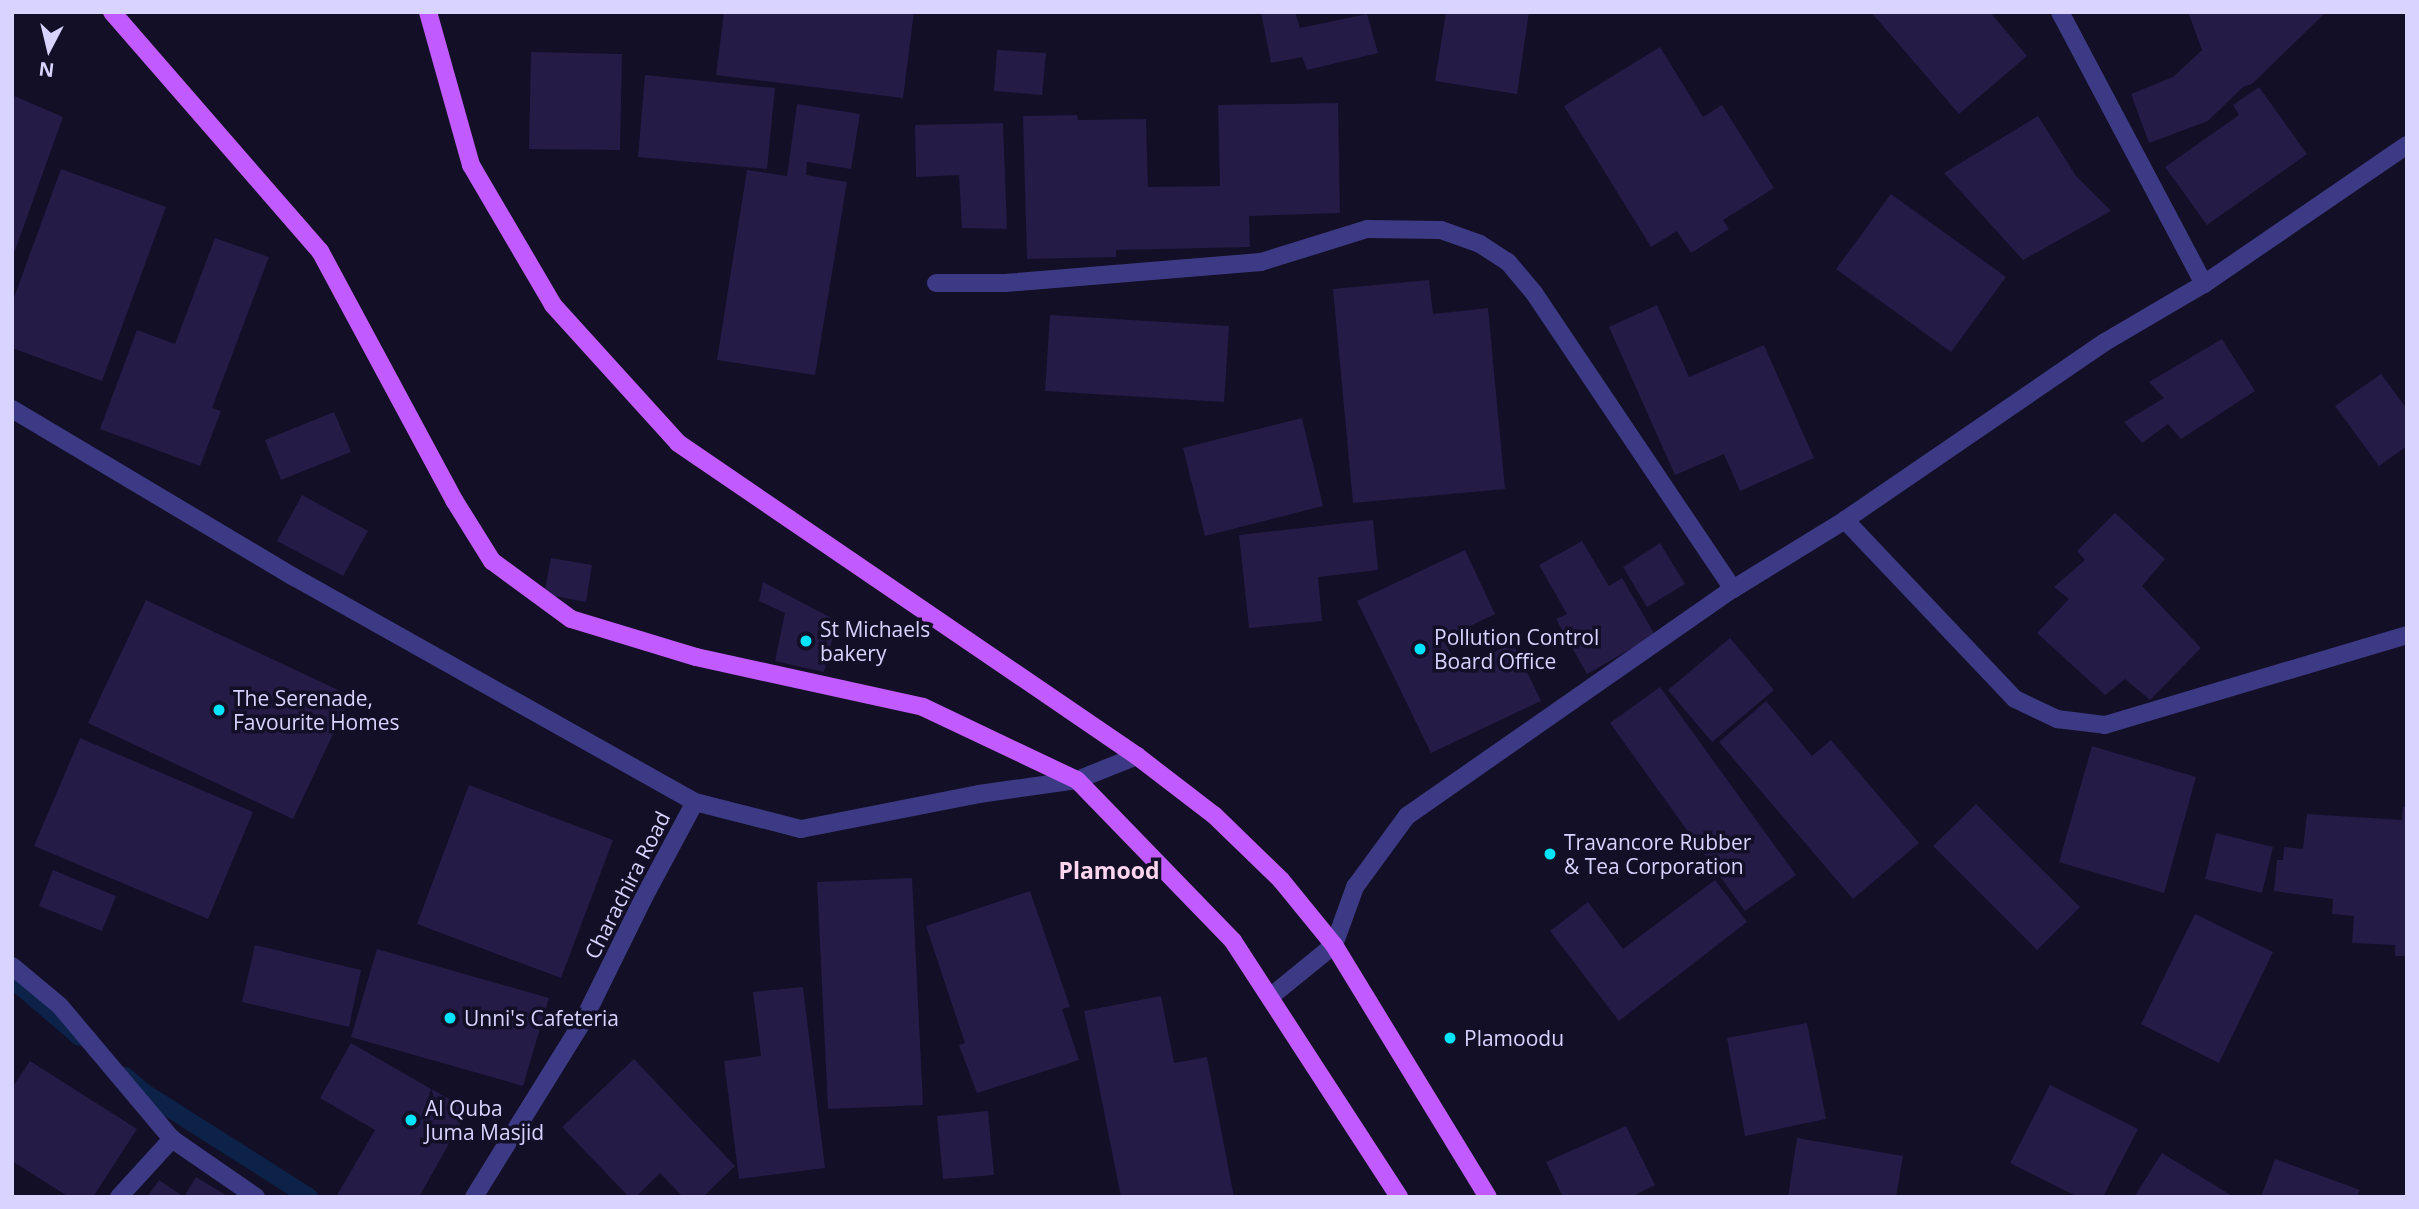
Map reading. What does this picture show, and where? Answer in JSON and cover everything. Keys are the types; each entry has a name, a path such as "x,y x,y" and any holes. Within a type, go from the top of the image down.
{"main road":[{"path":"112,12 320,251 454,500 492,561 571,619 696,657 923,707 1077,780 1233,941 1399,1197"},
{"path":"428,12 471,165 553,304 678,443 1137,756 1214,815 1281,880 1334,945 1488,1197"}],"street":[{"path":"2060,12 2204,284"},
{"path":"1270,997 1334,945 1355,887 1407,816 1733,589 1845,520 2105,342 2204,284 2407,145"},
{"path":"936,283 1005,283 1261,262 1367,229 1441,230 1480,244 1508,262 1534,293 1733,589"},
{"path":"12,409 294,577 695,802"},
{"path":"1845,520 2015,699 2057,719 2105,725 2407,635"},
{"name":"Charachira Road","path":"474,1197 582,1023 643,898 695,802 801,829 979,794 1077,780 1137,756"},
{"path":"12,966 60,1006 172,1139 256,1197"},
{"path":"119,1197 172,1139"}],"building":[{"path":"724,12 914,12 903,98 716,75"},
{"path":"1261,12 1295,12 1300,28 1367,14 1378,53 1307,70 1302,57 1271,63"},
{"path":"1446,12 1529,12 1517,94 1435,81"},
{"path":"1871,12 1990,12 2027,56 1959,114"},
{"path":"2188,12 2326,12 2252,84 2243,87 2208,121 2149,143 2131,94 2173,77 2202,50"},
{"path":"1660,47 1703,117 1722,105 1774,188 1723,220 1729,229 1691,253 1677,231 1651,247 1564,106"},
{"path":"997,50 1046,53 1042,95 994,91"},
{"path":"531,52 622,54 620,150 529,149"},
{"path":"645,75 775,88 767,169 638,157"},
{"path":"2259,87 2307,154 2207,225 2165,167 2239,115 2233,105"},
{"path":"12,95 63,117 13,256 12,256"},
{"path":"1338,103 1340,213 1249,216 1250,247 1116,250 1116,257 1027,259 1023,116 1077,115 1078,120 1146,119 1148,187 1220,186 1218,105"},
{"path":"797,104 860,114 851,169 807,162 806,175 847,182 815,375 717,360 747,170 787,176"},
{"path":"2038,116 2076,176 2111,211 2023,260 1944,173"},
{"path":"1003,123 1007,229 962,228 959,175 916,177 915,125"},
{"path":"61,169 166,207 102,381 12,348 12,303"},
{"path":"1891,194 2006,277 1951,352 1836,269"},
{"path":"215,238 269,257 212,408 221,411 200,466 100,429 137,330 175,344"},
{"path":"1429,280 1433,314 1488,308 1505,489 1353,503 1333,289"},
{"path":"1657,305 1689,377 1764,345 1814,458 1740,491 1724,454 1675,475 1609,327"},
{"path":"1050,315 1229,326 1224,402 1045,391"},
{"path":"2222,339 2255,391 2181,439 2168,424 2142,443 2124,422 2164,398 2149,382"},
{"path":"2381,374 2407,409 2407,446 2379,466 2335,406"},
{"path":"334,412 351,452 281,480 265,440"},
{"path":"1302,418 1323,506 1205,536 1183,448"},
{"path":"302,495 368,531 343,576 277,541"},
{"path":"2115,513 2165,559 2142,586 2201,648 2150,700 2125,679 2105,695 2037,633 2069,599 2054,587 2085,560 2077,551"},
{"path":"1373,520 1378,570 1318,577 1322,621 1249,628 1239,535"},
{"path":"1582,541 1609,586 1622,578 1655,635 1587,674 1556,619 1567,614 1539,565"},
{"path":"1660,543 1685,584 1647,607 1623,567"},
{"path":"1465,550 1495,614 1443,639 1459,669 1513,643 1541,701 1431,753 1357,601"},
{"path":"551,558 592,565 586,602 544,594"},
{"name":"St Michaels bakery","path":"763,582 837,621 824,672 775,661 785,613 759,601"},
{"name":"The Serenade, Favourite Homes","path":"146,600 351,696 293,819 88,723"},
{"path":"1730,638 1774,690 1712,742 1668,690"},
{"path":"1660,687 1796,875 1745,911 1610,723"},
{"path":"1766,701 1812,756 1831,740 1919,843 1853,899 1719,742"},
{"path":"80,738 253,812 208,919 34,846"},
{"path":"2092,746 2196,777 2164,893 2059,862"},
{"path":"469,785 613,840 561,978 417,924"},
{"path":"1976,804 2080,907 2037,950 1933,846"},
{"path":"2403,807 2407,807 2407,956 2395,956 2395,945 2352,943 2354,916 2332,914 2333,899 2274,891 2277,860 2283,860 2284,847 2303,849 2307,814 2402,820"},
{"path":"2216,833 2273,847 2262,893 2205,879"},
{"path":"53,870 116,896 102,931 39,906"},
{"path":"912,878 923,1105 828,1109 817,882"},
{"path":"1715,880 1747,922 1619,1021 1550,931 1588,902 1623,949"},
{"path":"1030,891 1070,1007 1062,1009 1079,1060 977,1093 959,1045 965,1043 926,926"},
{"path":"2195,914 2273,952 2219,1063 2141,1024"},
{"path":"255,945 361,970 349,1027 242,1002"},
{"name":"Unni's Cafeteria","path":"377,949 549,998 523,1086 351,1037"},
{"path":"803,987 825,1168 739,1179 724,1061 761,1056 753,992"},
{"path":"1161,996 1174,1063 1207,1057 1234,1197 1121,1197 1084,1011"},
{"path":"1807,1023 1826,1119 1745,1136 1727,1038"},
{"name":"Al Quba Juma Masjid","path":"351,1043 468,1110 419,1197 336,1197 375,1130 320,1098"},
{"path":"634,1059 735,1166 703,1197 683,1197 660,1173 636,1197 629,1197 562,1127"},
{"path":"30,1061 137,1129 93,1197 69,1197 12,1161 12,1088"},
{"path":"2050,1085 2138,1129 2103,1197 2078,1197 2010,1163"},
{"path":"988,1111 994,1175 943,1179 937,1116"},
{"path":"1626,1126 1655,1185 1631,1197 1563,1197 1546,1162"},
{"path":"1797,1138 1903,1156 1896,1197 1788,1197"},
{"path":"2162,1153 2234,1197 2134,1197"},
{"path":"2275,1159 2360,1190 2357,1197 2261,1197"},
{"path":"196,1177 229,1197 184,1197"},
{"path":"159,1180 184,1197 147,1197"}],"waterway":[{"path":"12,979 80,1037"},
{"path":"125,1076 142,1091 309,1197"}],"place":[{"name":"St Michaels bakery","path":"806,641"},
{"name":"Pollution Control Board Office","path":"1420,649"},
{"name":"The Serenade, Favourite Homes","path":"219,710"},
{"name":"Travancore Rubber & Tea Corporation","path":"1550,854"},
{"name":"Unni's Cafeteria","path":"450,1018"},
{"name":"Plamoodu","path":"1450,1038"},
{"name":"Al Quba Juma Masjid","path":"411,1120"}],"district":[{"name":"Plamood","path":"1109,870"}]}
